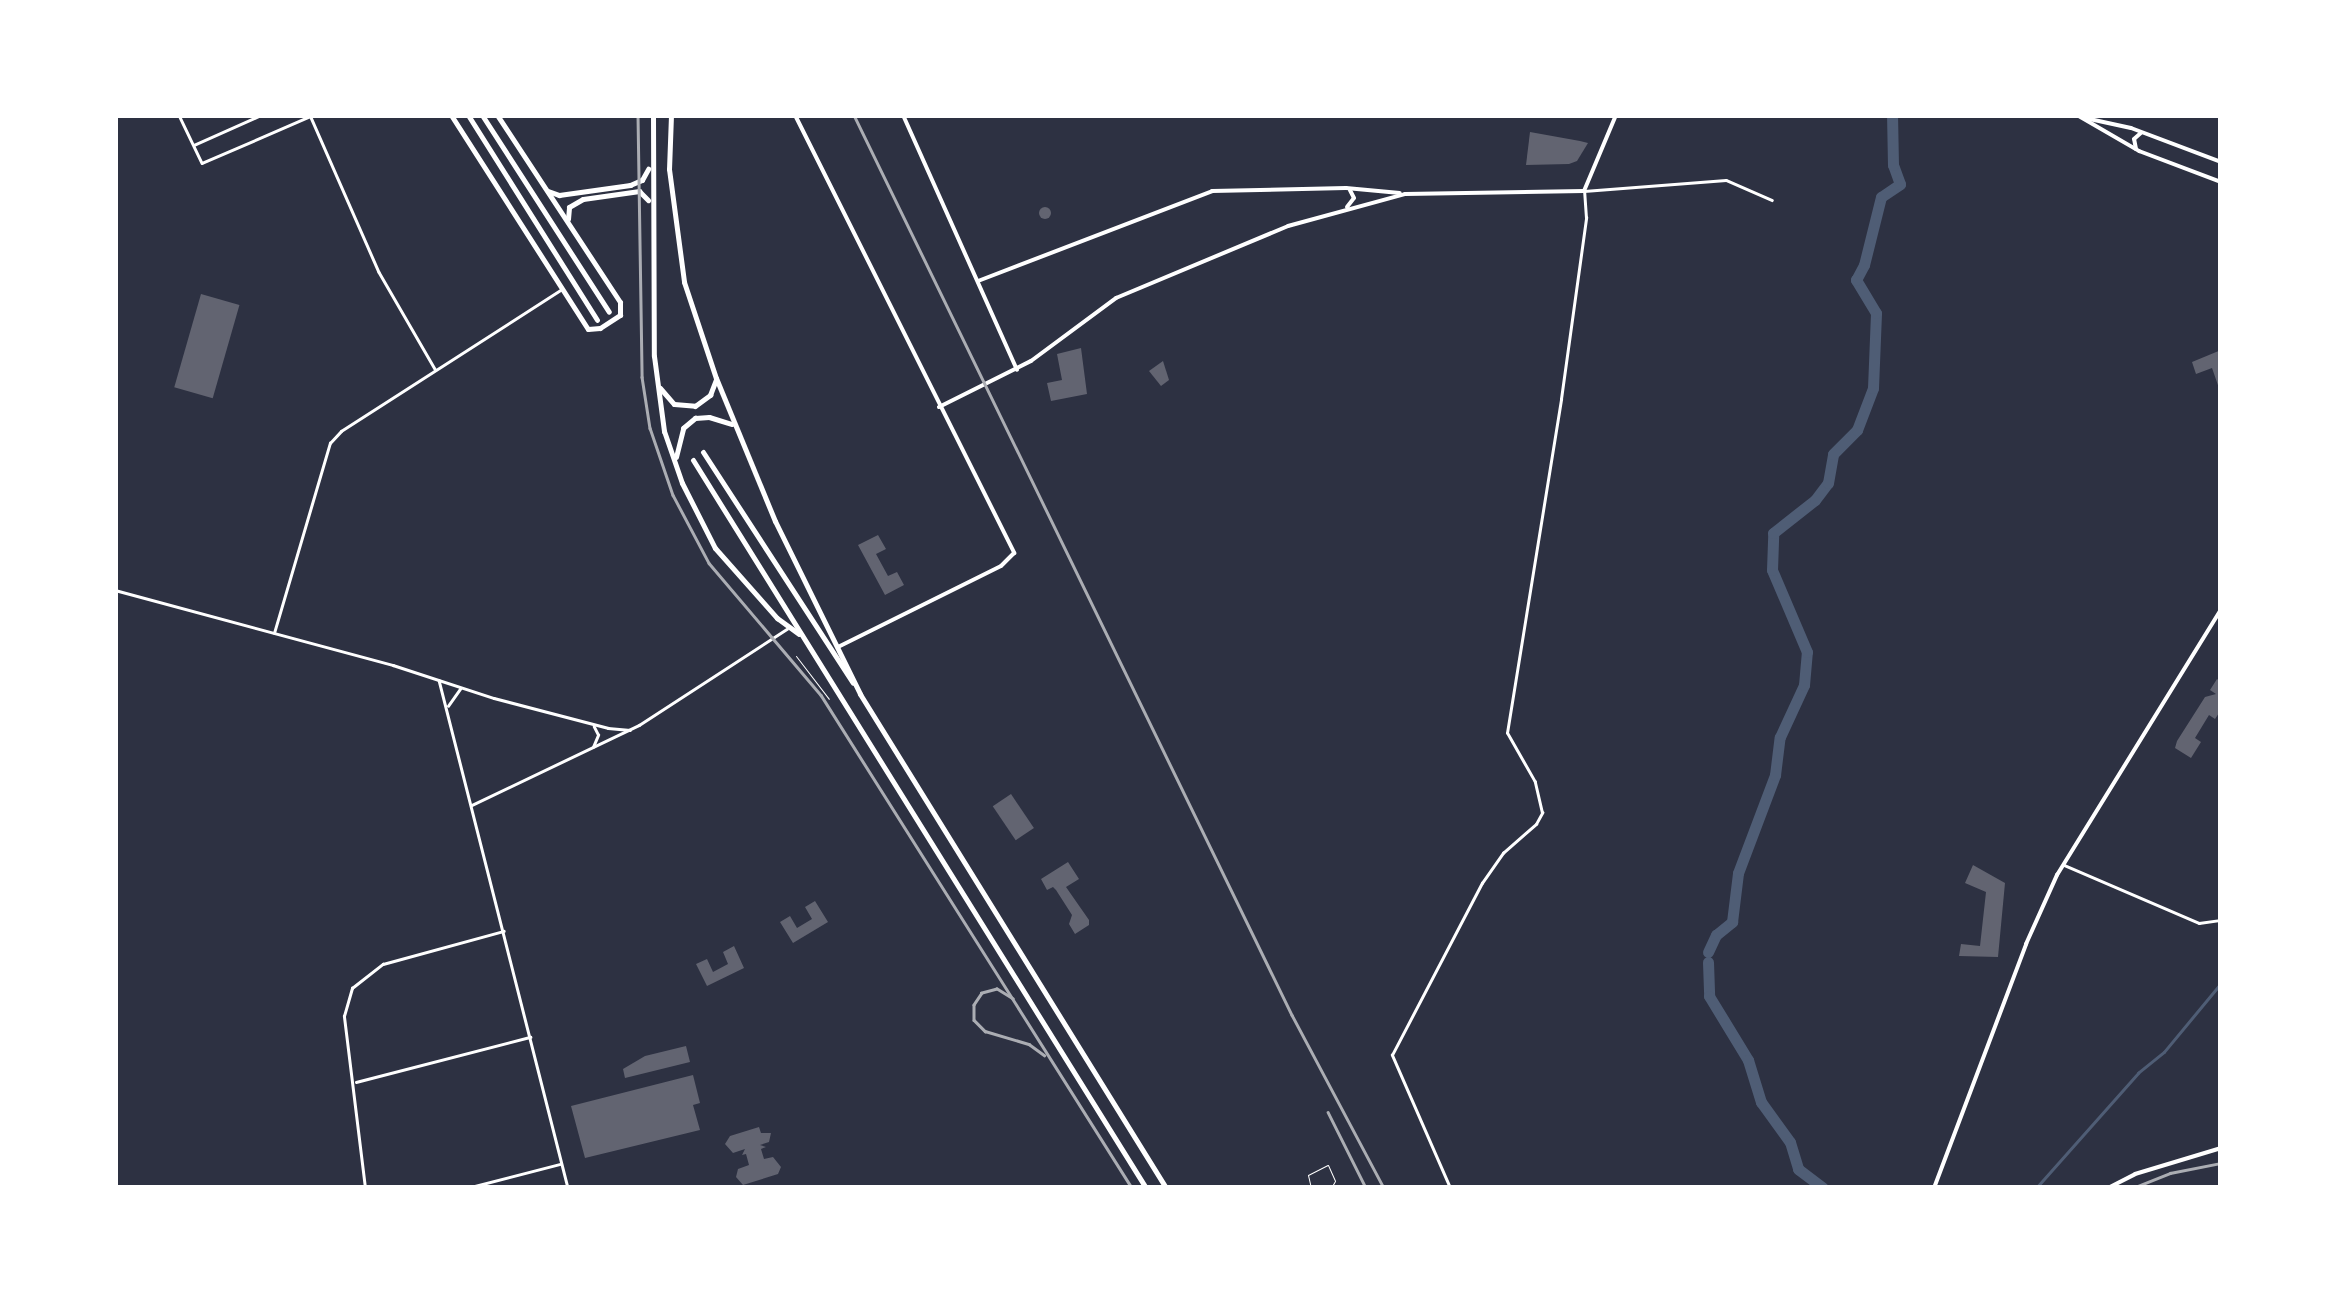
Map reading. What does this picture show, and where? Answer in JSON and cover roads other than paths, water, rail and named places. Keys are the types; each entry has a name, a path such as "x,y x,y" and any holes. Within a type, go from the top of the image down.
{"main road":[{"path":"451,115 588,329 600,328 622,310 497,115"},
{"path":"468,115 597,320"},
{"path":"482,115 609,312"},
{"path":"653,115 651,208 658,385 664,431 715,548 731,570 788,628 802,635"},
{"path":"671,115 669,169 684,282 734,426 781,535 860,694"},
{"path":"542,185 559,195 630,185 642,180 650,161"},
{"path":"571,226 568,207 583,199 638,192 648,197 651,208"},
{"path":"658,385 674,404 695,406 710,395 716,378"},
{"path":"675,463 676,441 695,418 725,419 734,426"},
{"path":"702,452 860,694 1166,1188"},
{"path":"693,460 1146,1188"}],"street":[{"path":"179,115 198,161 207,162 311,115 379,272 436,371"},
{"path":"191,146 261,115"},
{"path":"795,115 1014,558 838,647"},
{"path":"902,115 1016,370"},
{"path":"1450,1188 1392,1056 1482,883 1503,852 1540,818 1535,782 1507,733 1561,398 1586,218 1584,191 1616,115"},
{"path":"2079,116 2146,133 2221,162"},
{"path":"2079,116 2139,151 2221,182"},
{"path":"2119,139 2128,136 2124,127"},
{"path":"2139,151 2134,139 2146,133"},
{"path":"978,282 1212,191 1584,191 1726,180 1772,200"},
{"path":"1342,211 1354,198 1346,188"},
{"path":"940,407 1016,370 1116,298 1144,285 1231,247 1405,194"},
{"path":"274,633 330,443 341,431 563,288"},
{"path":"115,590 591,724 630,730"},
{"path":"1934,1188 2026,944 2063,864 2221,609"},
{"path":"472,805 630,730 788,628"},
{"path":"438,678 568,1188"},
{"path":"446,710 452,694 461,688"},
{"path":"591,724 598,735 592,748"},
{"path":"2063,864 2198,923 2221,920"},
{"path":"365,1188 344,1016 355,983 394,960 504,931"},
{"path":"354,1082 530,1037"},
{"path":"2108,1188 2135,1174 2221,1148"},
{"path":"467,1188 562,1164"}],"lane":[{"path":"1311,1188 1308,1175 1328,1165 1335,1181 1331,1188"}],"waterway":[{"path":"1708,952 1716,935 1732,922 1738,873 1775,775 1780,737 1804,685 1807,652 1772,570 1773,533 1815,500 1828,483 1833,454 1857,430 1873,388 1876,313 1856,280 1864,265 1881,197 1900,184 1893,165 1892,115"},
{"path":"1708,962 1709,996 1748,1060 1761,1102 1790,1142 1798,1169 1823,1188"},
{"path":"2036,1188 2138,1073 2164,1052 2221,983"}],"tram line":[{"path":"638,115 642,377 650,428 673,495 709,563 821,695 1132,1188"},
{"path":"1013,999 997,989 982,993 974,1005 974,1020 985,1031 1029,1044 1044,1055"}],"railway":[{"path":"854,115 1292,1015 1384,1188"},
{"path":"1328,1112 1366,1188"},
{"path":"2133,1188 2170,1173 2221,1163"}]}
